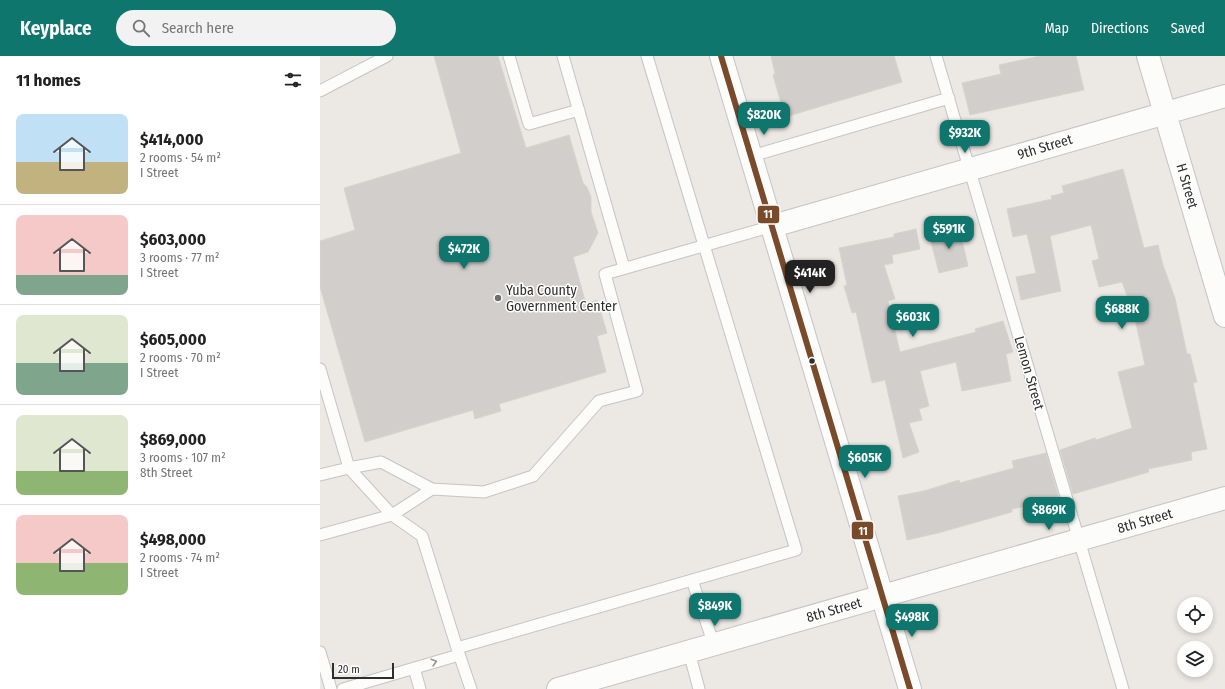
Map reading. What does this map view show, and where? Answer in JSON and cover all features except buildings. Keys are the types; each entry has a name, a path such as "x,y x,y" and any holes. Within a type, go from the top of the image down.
{"street":[{"path":"722,56 910,689"},
{"name":"H Street","path":"1148,56 1225,316"},
{"name":"9th Street","path":"773,226 1225,96"},
{"name":"8th Street","path":"558,689 1225,498"}],"lane":[{"path":"320,91 388,56"},
{"path":"509,56 530,124 578,110"},
{"path":"563,56 624,268"},
{"path":"343,689 414,668 458,651 796,550 647,56"},
{"name":"Lemon Street","path":"936,56 1123,689"},
{"path":"752,156 949,98"},
{"path":"320,476 349,468 381,462 432,488 484,492 533,476 599,401 637,391 604,274 704,244 773,226"},
{"path":"320,369 349,468 392,514 422,536 471,689"},
{"path":"320,535 392,514 432,488"},
{"path":"692,580 714,644"},
{"path":"320,652 331,689"},
{"path":"689,652 699,689"},
{"path":"414,668 420,689"}],"transit line":[{"name":"11","path":"721,56 910,689"}],"place":[{"name":"Yuba County Government Center","path":"498,298"}]}
